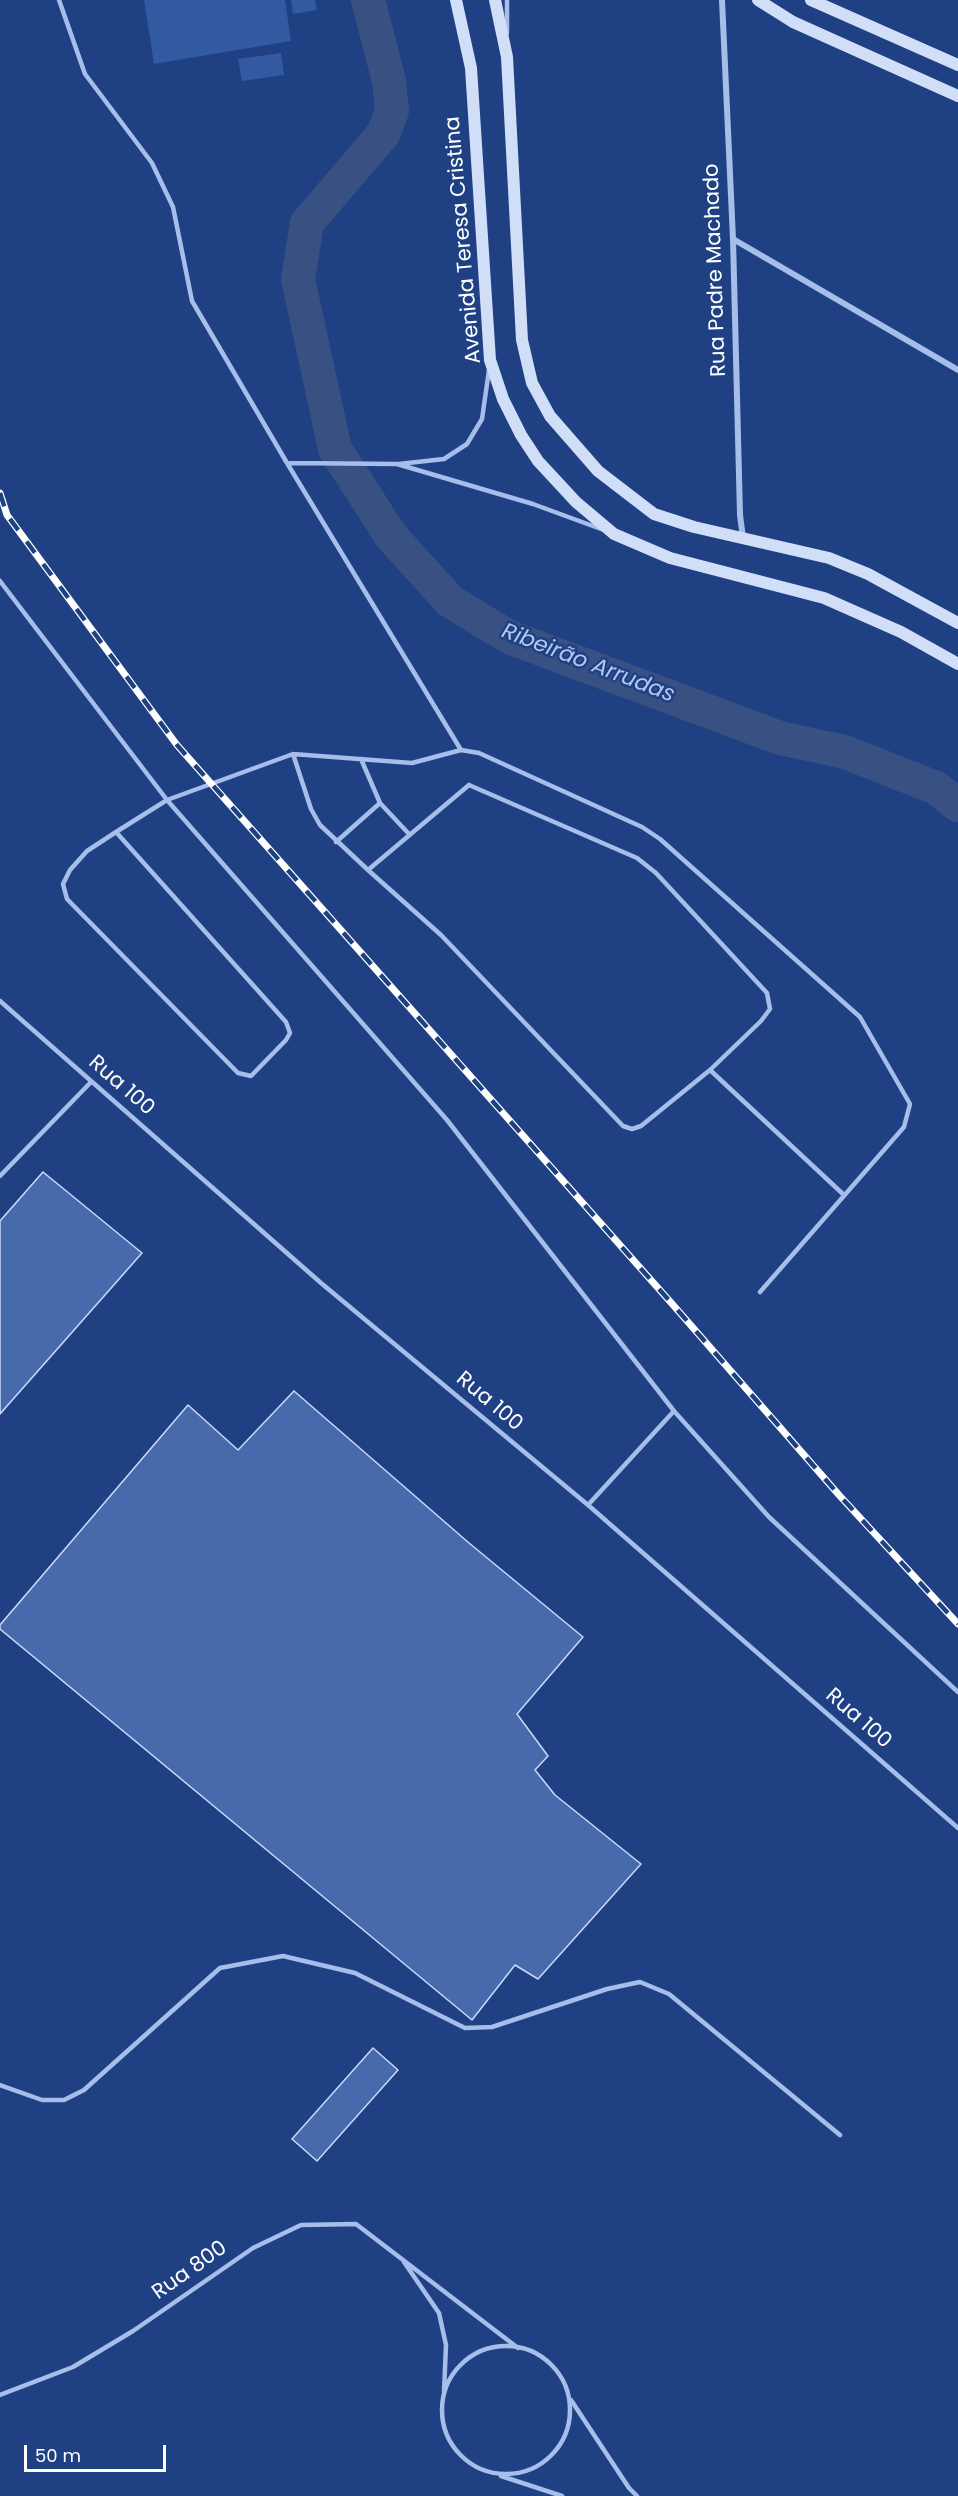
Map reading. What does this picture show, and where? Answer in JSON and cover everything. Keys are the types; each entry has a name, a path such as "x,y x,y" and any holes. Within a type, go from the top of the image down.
{"main road":[{"name":"Avenida Teresa Cristina","path":"456,0 471,68 490,360 503,399 521,435 538,460 576,502 614,534 670,558 824,598 901,632 958,664"},
{"path":"495,0 507,57 522,340 532,383 550,416 598,471 654,514 694,527 829,558 868,574 958,623"},
{"path":"758,0 793,22 958,96"},
{"path":"811,0 958,65"}],"street":[{"name":"Rua Padre Machado","path":"722,0 743,539"},
{"path":"733,239 958,370"}],"lane":[{"path":"59,0 85,74 152,163 172,207 192,301 460,750"},
{"path":"507,0 507,57"},
{"path":"287,463 397,464 444,459 467,444 482,418 490,360"},
{"path":"397,464 533,504 614,534"},
{"path":"0,581 167,800 447,1120 674,1411 769,1516 958,1692"},
{"path":"116,832 286,1022 290,1033 286,1040 251,1076 238,1073 67,899 63,884 69,870 87,851 116,832 167,800 293,754 412,763 460,750 479,753 642,827 660,839 860,1017 910,1104 904,1127 760,1292"},
{"path":"293,754 311,809 320,825 336,842 441,935 623,1126 632,1129 641,1126 710,1070 761,1021 770,1009 766,993 656,873 637,858 469,785 368,870"},
{"path":"361,759 380,803 409,834"},
{"path":"336,842 380,803"},
{"name":"Rua 100","path":"0,1001 321,1283 588,1505 958,1828"},
{"path":"710,1070 844,1195"},
{"path":"0,1176 91,1082"},
{"path":"588,1505 674,1411"},
{"path":"0,2085 42,2100 64,2100 84,2090 220,1968 283,1956 354,1973 465,2028 492,2027 607,1989 640,1982 669,1994 840,2135"},
{"name":"Rua 800","path":"0,2395 74,2367 133,2331 252,2248 301,2225 356,2224 518,2348"},
{"name":"Rua 800","path":"400,2257 439,2313 446,2345 444,2396"},
{"path":"562,2496 472,2465 457,2452 447,2435 442,2415 444,2396 451,2378 464,2363 480,2352 499,2347 518,2348 536,2354 551,2365 562,2380 569,2397 629,2488 637,2496"},
{"path":"490,2472 508,2475 527,2471 543,2463 557,2450 568,2425 569,2397"}],"shaded area":[{"path":"144,0 285,0 291,41 154,64"},
{"path":"291,0 315,0 317,10 293,14"},
{"path":"281,53 284,75 242,81 238,59"}],"building":[{"path":"43,1172 142,1253 0,1414 0,1221"},
{"path":"294,1391 469,1543 583,1637 517,1714 548,1756 535,1770 555,1795 641,1864 538,1979 515,1965 472,2020 0,1629 0,1625 188,1405 238,1450"},
{"path":"373,2048 398,2070 317,2161 292,2139"}],"waterway":[{"name":"Ribeirão Arrudas","path":"368,0 389,81 392,111 383,134 307,223 298,279 335,449 391,536 450,601 509,637 780,738 845,752 936,788 958,805"}],"railway":[{"path":"0,493 7,515 177,745 839,1495 958,1624"}]}
